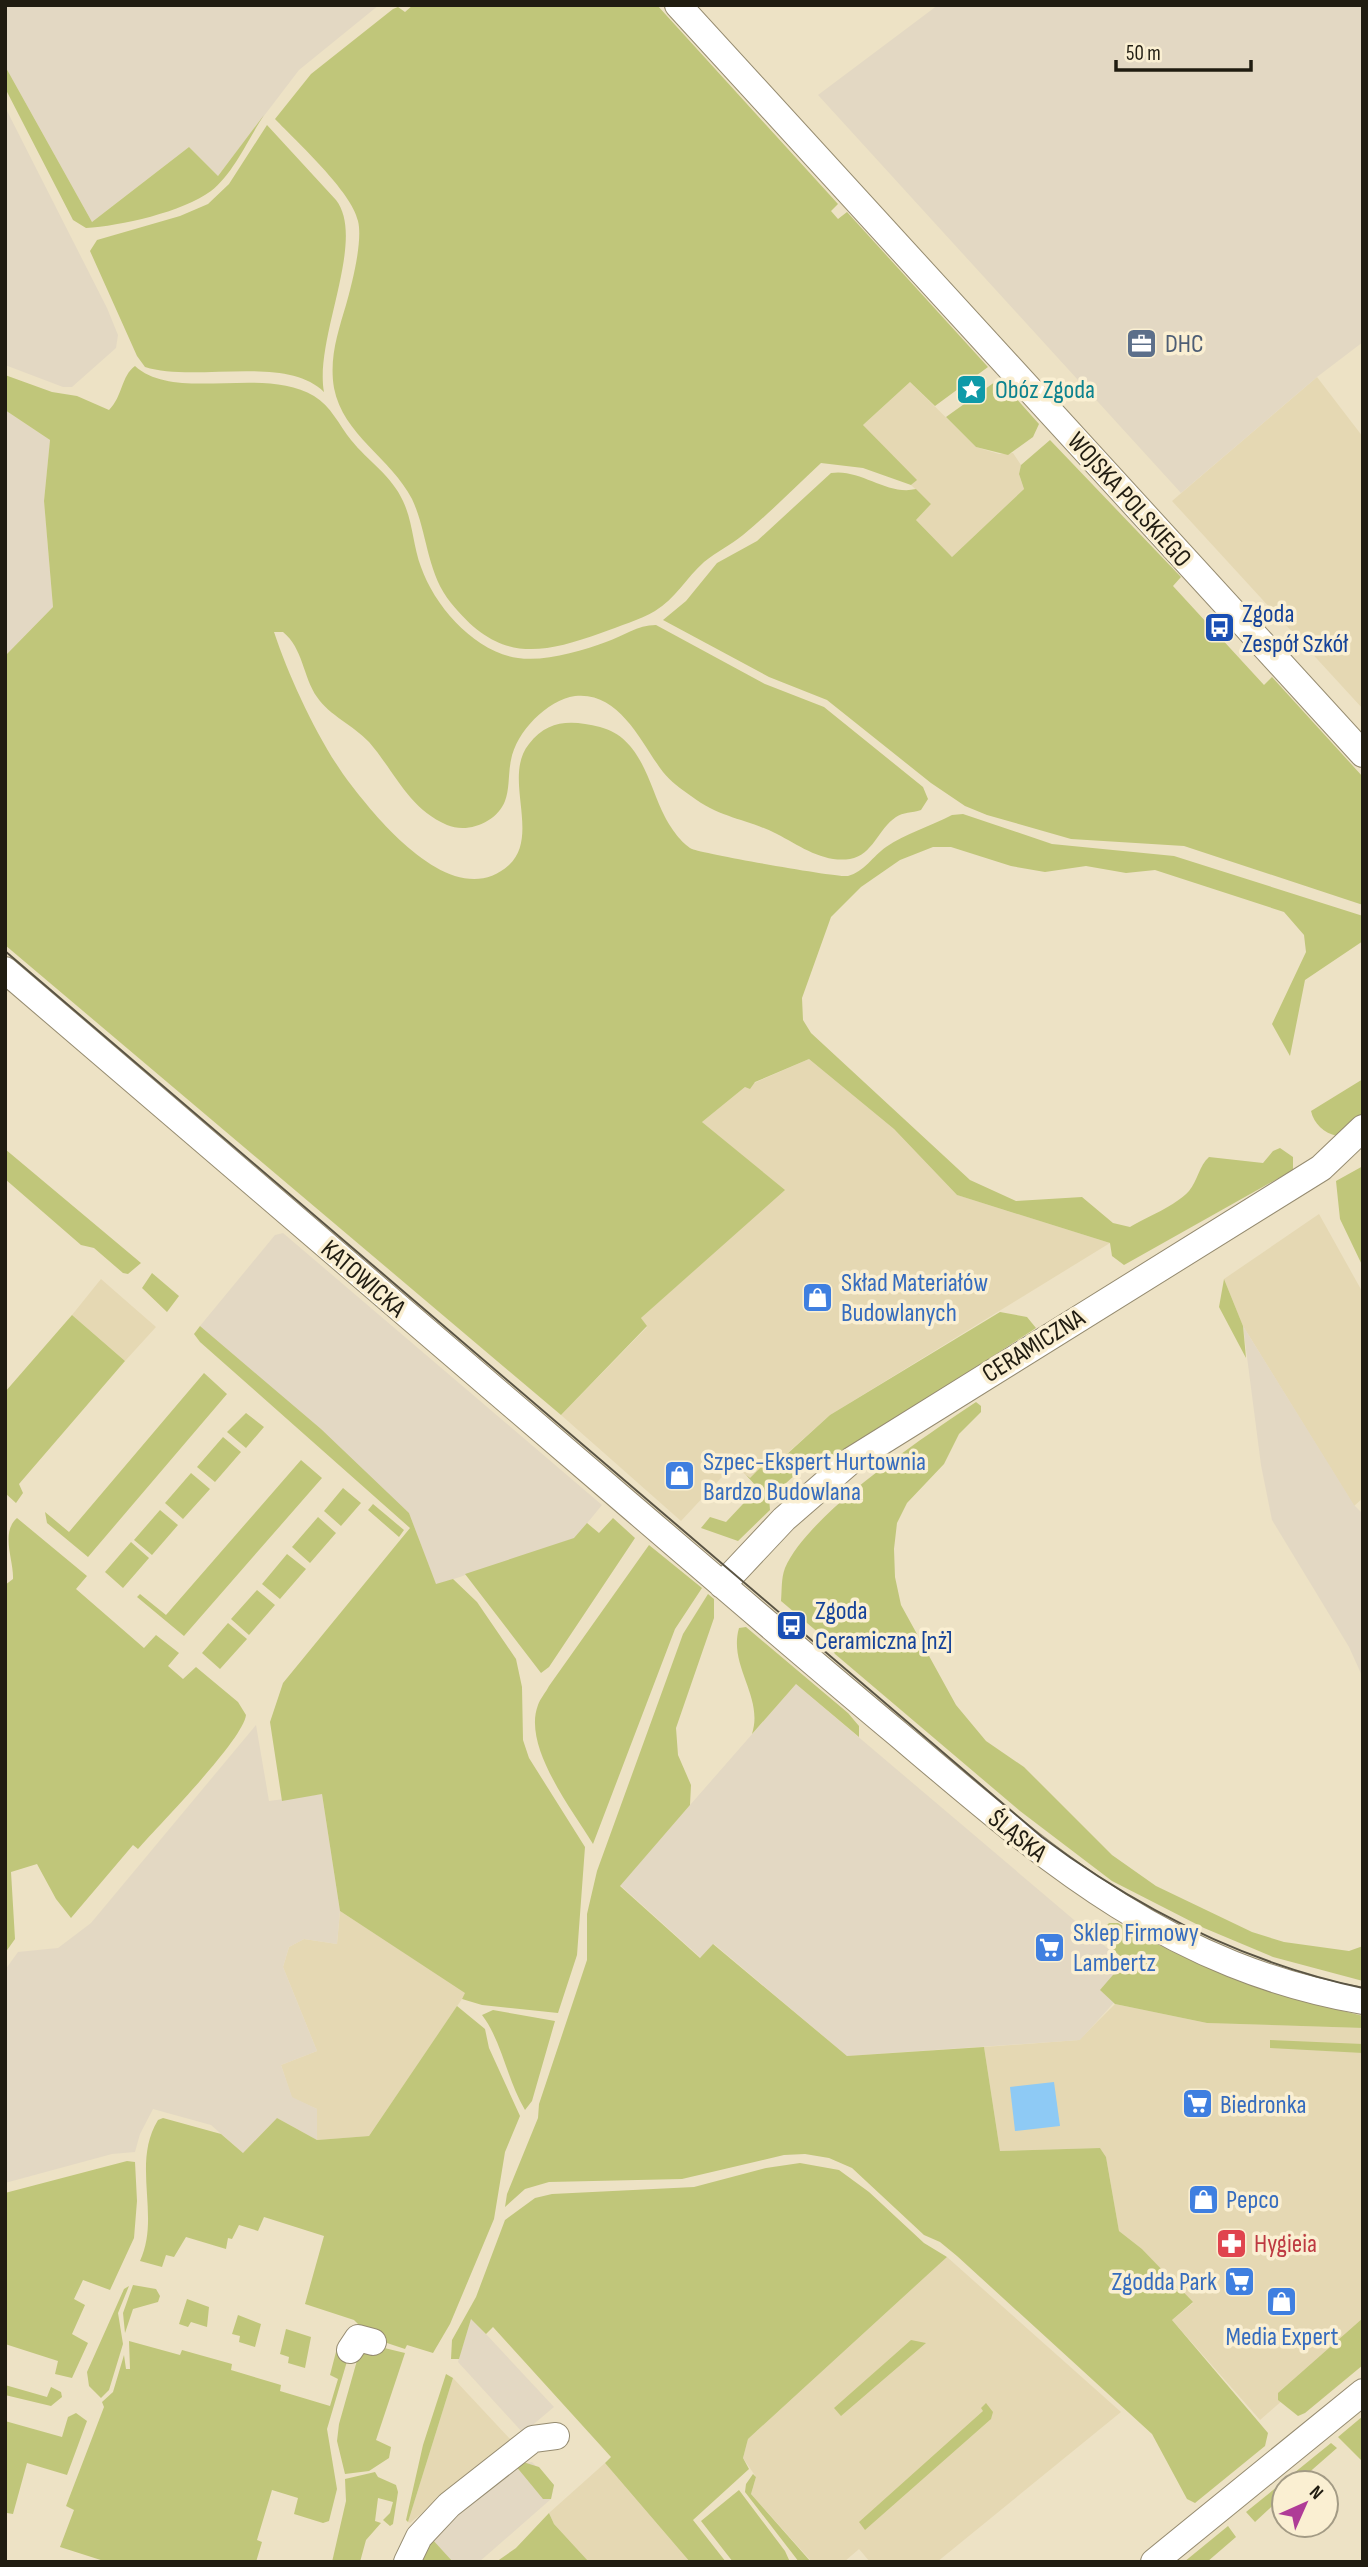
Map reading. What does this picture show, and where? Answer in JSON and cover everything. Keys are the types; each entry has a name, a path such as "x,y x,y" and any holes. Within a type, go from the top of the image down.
{"street":[{"name":"WOJSKA POLSKIEGO","path":"678,5 1363,754"},
{"name":"KATOWICKA","path":"5,970 722,1585"},
{"name":"CERAMICZNA","path":"722,1585 784,1519 852,1460 1321,1168 1363,1128"},
{"name":"ŚLĄSKA","path":"722,1585 1013,1832 1112,1904 1216,1957 1286,1983 1363,2001"},
{"path":"1154,2562 1363,2392"},
{"path":"407,2562 419,2537 449,2505 533,2439 556,2436"}],"shaded area":[{"path":"5,5 379,5 299,70 218,176 189,147 92,222 5,66"},
{"path":"938,5 1363,5 1363,342 1317,377 1181,493 818,95"},
{"path":"5,107 107,308 118,335 116,348 72,387 63,387 5,365"},
{"path":"1317,377 1363,437 1363,709 1172,501"},
{"path":"910,382 976,447 999,454 1013,453 1021,465 1019,474 1024,489 952,557 916,520 931,504 911,485 916,480 863,425"},
{"path":"5,410 50,440 44,501 53,607 5,656"},
{"path":"809,1059 894,1129 957,1195 1110,1243 830,1415 774,1465 767,1461 750,1479 734,1464 681,1521 561,1415 647,1327 641,1318 784,1190 702,1122 745,1087"},
{"path":"1319,1214 1363,1293 1363,1498 1354,1506 1243,1326 1224,1279"},
{"path":"283,1233 602,1505 575,1538 436,1585 409,1513 200,1326 275,1235"},
{"path":"101,1279 156,1327 125,1361 72,1315"},
{"path":"1243,1326 1354,1505 1363,1514 1363,1678 1349,1647 1272,1520 1261,1465"},
{"path":"796,1684 1139,1975 1080,2040 847,2056 714,1944 701,1958 620,1885"},
{"path":"256,1725 269,1801 322,1794 340,1911 337,1944 304,1939 289,1947 283,1967 317,2051 281,2065 292,2097 317,2109 317,2140 277,2118 243,2153 211,2125 153,2109 140,2134 135,2152 112,2154 5,2183 5,1970 18,1952 58,1948 91,1923"},
{"path":"340,1911 466,1993 369,2136 317,2140 317,2109 292,2098 281,2065 317,2051 283,1967 289,1947 304,1939 337,1944"},
{"path":"1115,2004 1207,2023 1363,2028 1363,2330 1260,2420 1172,2320 1193,2303 1142,2249 1119,2231 1106,2157 1100,2148 1000,2151 984,2047 1079,2040"},
{"path":"947,2257 1121,2412 937,2562 870,2562 859,2549 844,2562 812,2562 751,2494 756,2477 743,2458 748,2439"},
{"path":"471,2318 554,2407 523,2433 458,2362"},
{"path":"453,2378 511,2440 410,2523 408,2522"},
{"path":"532,2462 554,2485 551,2499 479,2562 424,2562 427,2543 515,2465"},
{"path":"605,2463 690,2562 589,2562 554,2524 549,2513"}],"green space":[{"path":"413,5 657,5 838,204 831,211 838,219 847,212 988,367 935,406 910,382 863,425 917,480 911,485 863,468 821,463 753,527 704,562 662,606 636,620 578,641 538,649 520,648 502,644 468,622 451,603 437,578 412,499 403,484 357,433 339,405 334,388 333,356 356,263 358,221 354,209 335,182 275,119 311,74 393,9 398,7 405,12"},
{"path":"5,66 92,222 189,147 218,176 264,115 234,165 219,184 199,199 151,217 86,228 73,220 5,88"},
{"path":"267,125 336,200 344,218 346,239 326,345 324,392 307,381 287,374 165,371 145,367 137,356 90,251 97,240 180,216 208,204 229,184"},
{"path":"135,366 152,377 173,382 270,383 293,387 320,400 351,440 398,492 409,517 421,567 436,597 459,625 487,647 518,658 551,657 586,649 637,629 656,625 765,684 824,707 923,787 928,799 921,810 896,817 858,857 840,860 821,856 777,834 702,804 666,775 628,721 617,710 591,697 575,696 554,704 526,728 514,749 507,796 496,815 472,827 447,825 422,809 369,742 322,704 312,689 295,646 283,632 274,632 304,705 343,774 394,834 416,854 440,869 464,878 487,877 509,865 518,853 522,838 519,773 522,757 529,744 544,730 561,724 580,723 600,727 625,741 642,764 673,830 688,847 702,852 798,870 848,876 859,871 893,842 952,815 963,814 1052,844 1174,856 1363,916 1363,941 1305,980 1290,1056 1272,1024 1306,952 1304,935 1284,912 1155,870 1126,873 1086,866 1045,872 1011,866 951,847 933,847 900,860 861,887 831,917 802,998 803,1020 811,1033 970,1180 1016,1201 1082,1197 1113,1223 1130,1227 1183,1197 1209,1157 1263,1163 1273,1151 1280,1148 1293,1157 1293,1170 1124,1265 1112,1256 1110,1243 957,1195 894,1129 809,1059 755,1082 750,1089 745,1087 702,1122 785,1190 641,1318 647,1326 561,1415 5,945 5,656 53,607 44,501 50,440 5,410 5,375 52,392 77,396 109,410 127,375"},
{"path":"999,379 1039,424 1033,437 1008,455 976,447 946,417"},
{"path":"1050,440 1181,577 1173,586 1264,685 1272,677 1363,777 1363,905 1184,846 1071,839 987,815 965,806 931,783 827,700 769,677 663,620 686,601 717,563 757,541 831,473 852,474 895,489 916,489 931,504 916,520 952,557 1024,489 1019,474 1021,465"},
{"path":"1363,1079 1363,1116 1337,1136 1320,1127 1311,1111"},
{"path":"5,1149 141,1263 128,1274 123,1273 94,1248 81,1245 5,1179"},
{"path":"1363,1166 1363,1267 1340,1219 1336,1181"},
{"path":"152,1273 179,1296 167,1312 142,1288"},
{"path":"1224,1279 1243,1326 1246,1358 1219,1307"},
{"path":"1000,1312 1027,1317 1036,1328 836,1458 811,1461 769,1498 770,1510 738,1541 701,1528 710,1517 726,1522 758,1488 746,1475 750,1478 767,1461 775,1465 830,1415"},
{"path":"72,1315 125,1361 19,1484 23,1493 16,1503 5,1493 5,1392"},
{"path":"200,1326 321,1429 409,1513 436,1584 453,1579 477,1602 516,1659 522,1687 523,1740 529,1758 585,1847 577,1955 558,2013 482,2005 462,1999 465,1993 340,1911 322,1794 282,1801 270,1722 283,1683 410,1528 200,1342 194,1334"},
{"path":"204,1373 227,1394 88,1557 47,1523 45,1512 69,1532"},
{"path":"976,1402 981,1406 981,1412 959,1434 944,1464 907,1503 897,1523 894,1549 895,1577 901,1605 956,1705 986,1741 1024,1767 1112,1855 1156,1886 1252,1932 1284,1942 1349,1951 1363,1946 1363,1981 1273,1957 1204,1928 1112,1881 1020,1811 835,1654 820,1634 781,1601 785,1568 798,1547 818,1524 870,1478"},
{"path":"246,1413 264,1427 246,1448 227,1432"},
{"path":"223,1437 241,1452 215,1482 197,1467"},
{"path":"301,1460 322,1478 184,1636 137,1597 140,1594 166,1615"},
{"path":"191,1473 210,1489 183,1519 165,1503"},
{"path":"343,1488 361,1503 341,1526 324,1511"},
{"path":"373,1504 404,1530 399,1537 368,1510"},
{"path":"160,1510 178,1525 152,1555 134,1540"},
{"path":"318,1517 336,1533 310,1563 292,1547"},
{"path":"17,1518 87,1576 76,1589 144,1648 156,1635 179,1653 168,1666 183,1679 196,1667 238,1702 246,1715 231,1743 199,1782 138,1849 133,1845 71,1918 56,1899 37,1864 11,1872 15,1939 5,1953 5,1585 13,1579 9,1531"},
{"path":"613,1518 635,1538 549,1667 541,1673 465,1574 574,1538 587,1523 599,1533"},
{"path":"131,1542 149,1558 123,1588 105,1572"},
{"path":"649,1545 702,1588 675,1629 593,1844 552,1778 537,1739 535,1721 538,1705 549,1686"},
{"path":"287,1554 306,1569 280,1599 262,1584"},
{"path":"257,1590 275,1605 249,1635 231,1619"},
{"path":"708,1594 714,1599 714,1618 676,1728 678,1755 691,1785 690,1805 620,1886 700,1958 713,1944 847,2056 984,2047 1000,2151 1100,2148 1106,2157 1119,2231 1142,2249 1193,2302 1172,2320 1268,2433 1265,2446 1195,2503 1187,2499 1152,2434 957,2256 940,2242 924,2235 852,2168 829,2158 805,2154 784,2155 682,2179 549,2182 525,2189 505,2207 507,2194 538,2118 539,2104 587,1960 587,1914 597,1871 683,1634"},
{"path":"228,1623 247,1639 220,1669 202,1653"},
{"path":"746,1627 848,1713 859,1726 859,1737 796,1684 752,1734 753,1707 741,1668 737,1642 739,1628"},
{"path":"1109,1923 1118,1923 1177,1954 1237,1979 1363,2016 1363,2028 1207,2023 1115,2004 1100,1990 1125,1961 1098,1935"},
{"path":"457,2006 485,2029 489,2048 520,2116 505,2152 494,2219 450,2324 433,2353 407,2345 405,2349 372,2338 354,2320 305,2304 324,2236 264,2217 258,2231 239,2225 232,2239 228,2238 226,2249 186,2237 174,2257 166,2255 162,2267 140,2261 148,2226 147,2154 150,2137 158,2120 163,2118 221,2134 243,2153 277,2118 317,2140 369,2136"},
{"path":"493,2010 555,2021 532,2101 525,2110 495,2037 482,2015"},
{"path":"1270,2040 1363,2044 1363,2053 1270,2048"},
{"path":"127,2161 135,2162 137,2201 134,2238 110,2290 83,2280 74,2299 85,2305 72,2334 88,2343 72,2378 55,2374 58,2361 5,2344 5,2193"},
{"path":"800,2163 839,2170 869,2192 924,2243 947,2257 748,2439 743,2458 749,2469 693,2520 726,2562 690,2562 605,2463 611,2457 493,2327 486,2334 471,2319 459,2359 451,2359 452,2340 476,2297 505,2220 535,2198 552,2194 694,2187 766,2168"},
{"path":"133,2285 156,2289 160,2296 158,2302 133,2309 125,2333 123,2313"},
{"path":"129,2286 118,2313 123,2344 109,2390 101,2398 89,2386 87,2372 124,2289"},
{"path":"187,2299 209,2307 207,2327 191,2322 188,2327 179,2324"},
{"path":"238,2315 261,2324 255,2347 239,2342 240,2336 232,2334"},
{"path":"1363,2318 1363,2365 1298,2416 1278,2400 1278,2393"},
{"path":"286,2329 311,2337 305,2368 288,2363 289,2357 280,2354"},
{"path":"911,2340 926,2343 841,2416 834,2408"},
{"path":"129,2341 180,2355 182,2350 232,2364 231,2370 281,2385 280,2391 330,2406 338,2379 330,2375 337,2348 345,2351 348,2358 327,2429 337,2489 329,2521 323,2523 294,2514 298,2498 272,2490 257,2540 262,2542 256,2562 107,2562 60,2547 74,2510 66,2506 104,2407 102,2402 113,2392 124,2355 126,2369 130,2369"},
{"path":"372,2345 405,2353 376,2440 391,2447 389,2458 369,2471 345,2474 337,2441 339,2424 358,2357"},
{"path":"446,2374 453,2378 408,2522 406,2520 423,2445"},
{"path":"5,2385 47,2397 51,2387 61,2392 62,2397 51,2406 5,2395"},
{"path":"986,2403 993,2412 991,2419 865,2530 859,2522 983,2411 981,2408"},
{"path":"76,2413 87,2421 67,2475 27,2463 13,2514 7,2513 5,2516 5,2421 62,2437 68,2417"},
{"path":"1363,2416 1363,2462 1338,2437"},
{"path":"1331,2443 1337,2448 1313,2469 1299,2469"},
{"path":"523,2462 539,2467 554,2485 551,2499 543,2499 515,2465"},
{"path":"375,2472 378,2477 396,2485 398,2492 393,2524 390,2526 383,2520 390,2513 393,2502 378,2498 375,2521 381,2523 366,2540 360,2562 332,2562 346,2501 345,2479"},
{"path":"753,2474 756,2477 751,2494 811,2562 799,2562 745,2492 746,2484"},
{"path":"739,2490 785,2551 790,2562 733,2562 701,2521"},
{"path":"1270,2493 1270,2508 1255,2522 1246,2512"},
{"path":"549,2513 554,2524 589,2562 496,2562 516,2548"},
{"path":"1228,2526 1236,2537 1207,2562 1184,2562"},
{"path":"432,2539 453,2562 424,2562 422,2558"}],"water":[{"path":"1054,2082 1060,2126 1015,2131 1010,2087"}],"tram line":[{"path":"5,951 1042,1837 1116,1887 1194,1930 1277,1964 1363,1988"}],"place":[{"name":"DHC","path":"1142,343"},
{"name":"Obóz Zgoda","path":"972,389"},
{"name":"Zgoda Zespół Szkół","path":"1219,628"},
{"name":"Skład Materiałów Budowlanych","path":"818,1297"},
{"name":"Szpec-Ekspert Hurtownia Bardzo Budowlana","path":"680,1476"},
{"name":"Zgoda Ceramiczna [nż]","path":"792,1625"},
{"name":"Sklep Firmowy Lambertz","path":"1050,1947"},
{"name":"Biedronka","path":"1197,2104"},
{"name":"Pepco","path":"1203,2199"},
{"name":"Hygieia","path":"1231,2243"},
{"name":"Zgodda Park","path":"1240,2281"},
{"name":"Media Expert","path":"1282,2301"}]}
